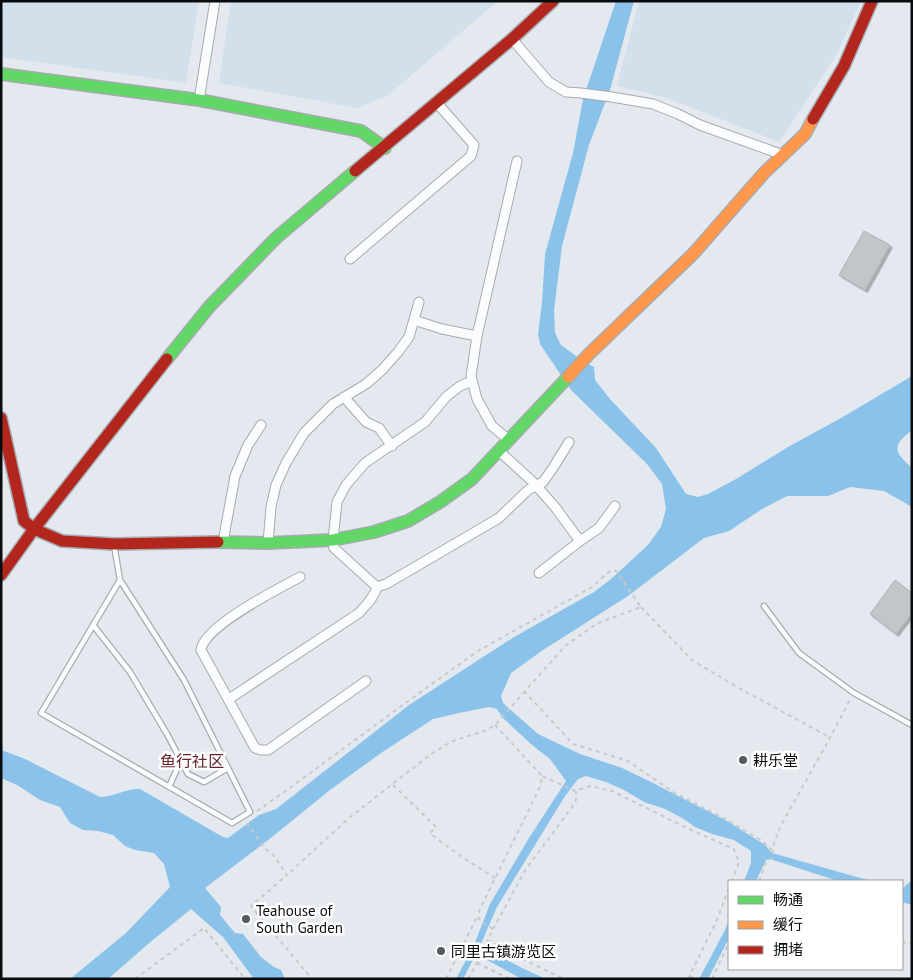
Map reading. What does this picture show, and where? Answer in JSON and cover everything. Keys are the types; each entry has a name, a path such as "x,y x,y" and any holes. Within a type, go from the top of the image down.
{"street":[{"path":"199,100 215,1"},
{"path":"1,575 34,529 209,307 276,238 385,148 554,1"},
{"path":"1,418 24,521 34,529 62,541 114,544 268,543 333,540 374,532 408,521 440,502 472,479 588,355 693,254 764,173 805,134 844,66 872,1"},
{"path":"512,39 550,82 566,92 653,104 678,114 700,126 783,155"},
{"path":"1,74 199,100 361,131 385,148"},
{"path":"350,259 471,156 474,145 437,103"},
{"path":"509,440 492,426 477,399 472,376 477,336 517,161"},
{"path":"268,543 271,507 276,485 286,463 304,433 333,404 366,384 398,352 409,337 419,302"},
{"path":"414,320 477,336"},
{"path":"377,587 334,548 333,540 337,502 346,485 365,463 425,422 448,396 460,386 472,381"},
{"path":"344,397 366,422 379,428 392,446"},
{"path":"223,542 235,476 248,445 261,425"},
{"path":"229,699 359,614 375,594 377,587 499,518 528,490 543,482 554,468 569,442"},
{"path":"499,451 536,485 580,541"},
{"path":"539,573 599,528 615,506"},
{"path":"300,577 238,612 213,630 201,644 201,650 255,748 268,750 366,681"}],"lane":[{"path":"114,544 120,580 184,680 250,812 232,823 41,713 120,580"},
{"path":"764,606 799,653 854,693 912,725"},
{"path":"93,625 130,672 167,734 188,774 204,782 228,768"},
{"path":"169,787 181,760"}],"path":[{"path":"257,811 478,651 592,587 611,570 616,571 642,607 692,660 829,738"},
{"path":"312,979 251,906 349,818 431,754 453,741 487,730 495,725 566,645 598,623 642,607"},
{"path":"524,691 573,744 628,761 673,792 761,840 772,850"},
{"path":"758,880 766,862 771,859 780,827 854,693"},
{"path":"495,725 542,776 575,791 590,786 612,791 734,849 739,862 732,880"},
{"path":"446,979 541,785 542,776"},
{"path":"392,784 436,826 430,833 495,878"},
{"path":"468,979 478,961 491,928 526,869 575,803 577,796 575,791"},
{"path":"247,822 287,875"},
{"path":"696,979 689,977 717,920 728,891"},
{"path":"479,912 480,921 491,928"},
{"path":"135,979 204,928 245,979"},
{"path":"487,940 564,979"},
{"path":"712,979 728,944"},
{"path":"478,961 510,979"}],"shaded area":[{"path":"1,1 199,1 186,83 1,57"},
{"path":"231,1 498,1 387,96 357,108 219,83"},
{"path":"639,1 861,1 837,54 779,142 667,98 617,86"}],"water":[{"path":"616,1 634,1 610,90 589,145 562,246 554,310 555,333 561,345 594,367 595,380 610,399 656,448 686,494 698,497 708,494 736,479 912,376 912,430 901,441 897,449 901,457 912,468 912,507 884,491 850,487 828,496 787,496 762,509 729,531 704,538 628,596 543,650 511,673 501,696 503,703 538,734 580,754 622,768 649,781 727,821 765,845 772,853 867,880 835,880 770,859 766,860 756,880 744,880 751,863 751,851 734,840 695,827 665,809 644,802 624,790 586,776 578,779 565,796 497,907 480,946 546,979 522,979 476,954 463,979 456,979 474,945 490,904 529,838 566,781 550,759 503,718 497,709 489,707 433,719 381,753 330,790 205,888 221,907 220,915 235,933 243,934 261,957 281,970 285,979 254,979 223,937 191,909 108,979 70,979 126,933 170,887 164,864 154,853 135,850 125,846 113,835 83,830 70,823 60,807 40,800 17,785 1,778 1,750 23,758 100,797 140,789 223,837 228,838 259,815 276,809 409,705 514,637 594,592 648,545 661,527 666,509 662,484 647,464 571,390 540,344 538,334 545,254 573,153 583,99"},
{"path":"912,880 912,905 903,902 903,888"},
{"path":"728,922 728,940 708,979 699,979"}],"building":[{"path":"864,231 890,245 865,290 839,275"},
{"path":"895,580 912,593 912,613 896,634 870,614"}],"traffic: fast":[{"path":"1,74 199,100 361,131 385,148"},
{"path":"167,359 209,307 276,238 355,171"},
{"path":"218,542 268,543 333,540 374,532 408,521 440,502 472,479 568,377"}],"traffic: slow":[{"path":"568,377 588,355 693,254 764,173 805,134 813,119"}],"traffic: jam":[{"path":"355,171 512,39 553,1"},
{"path":"813,119 844,66 872,1"},
{"path":"1,575 34,529 167,359"},
{"path":"1,418 24,521 34,529 62,541 114,544 218,542"}],"place":[{"name":"耕乐堂","path":"743,760"},
{"name":"Teahouse of South Garden","path":"246,919"},
{"name":"同里古镇游览区","path":"441,951"}],"district":[{"name":"鱼行社区","path":"192,761"}]}
